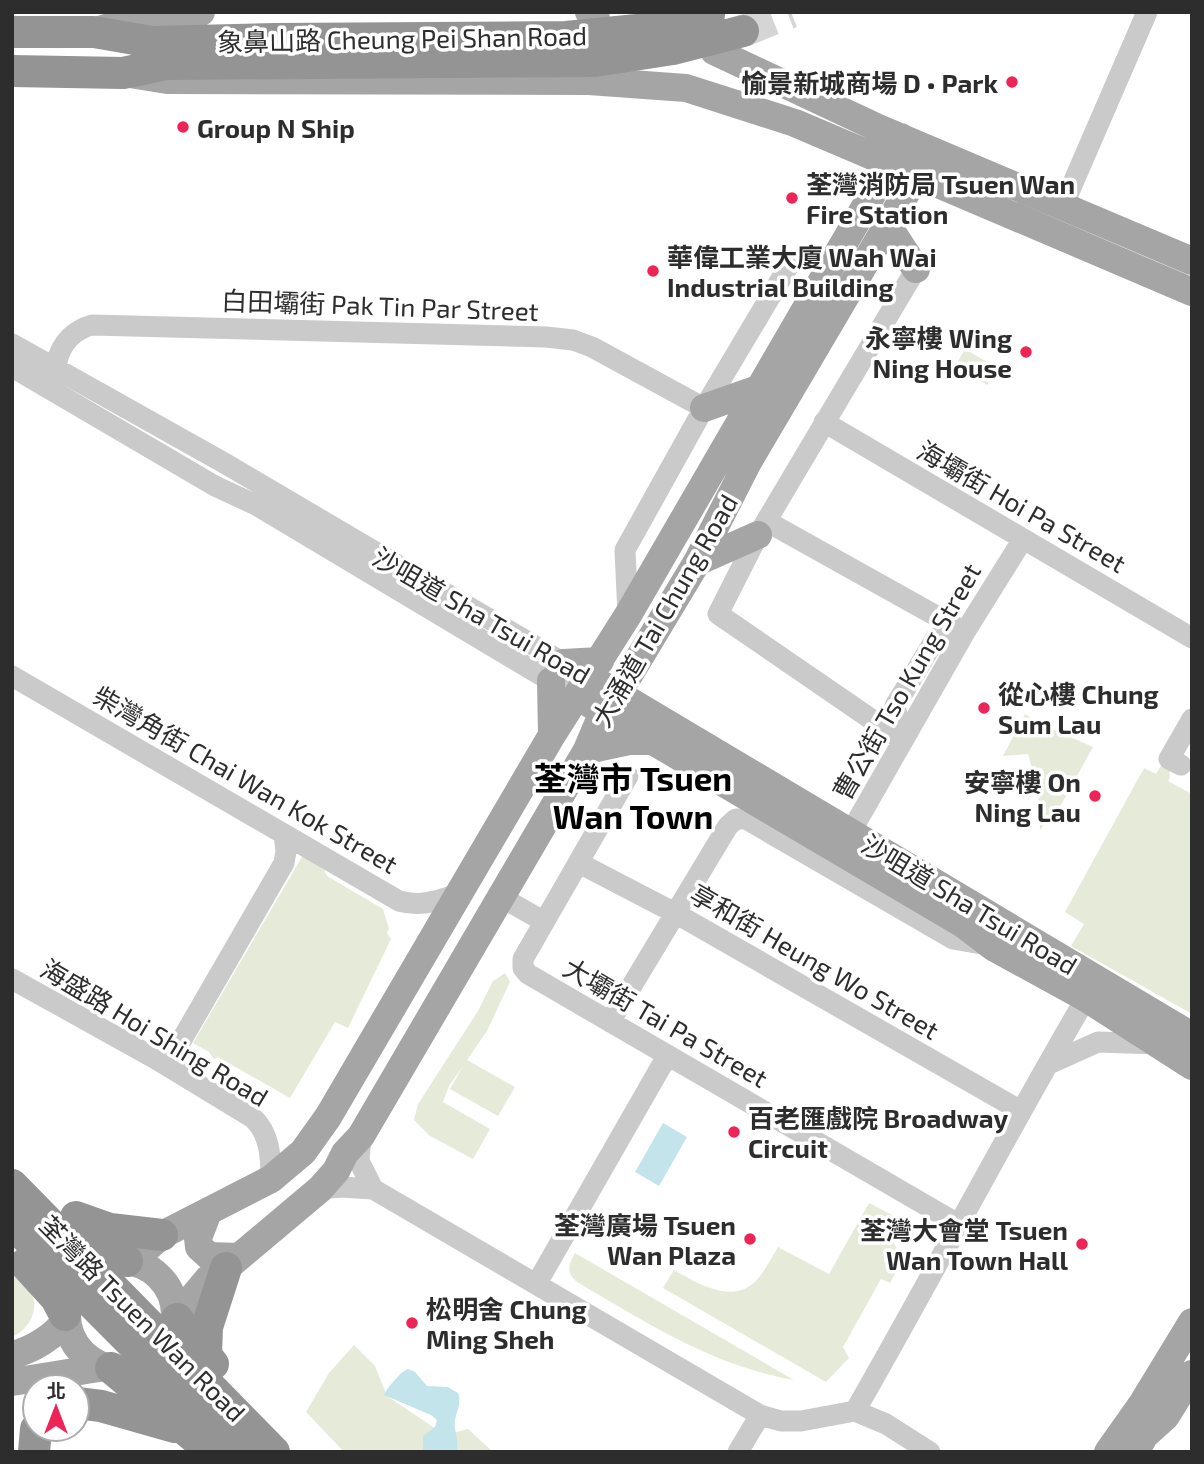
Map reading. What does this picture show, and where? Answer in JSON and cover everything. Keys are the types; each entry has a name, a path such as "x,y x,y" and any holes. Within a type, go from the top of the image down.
{"highway":[{"name":"象鼻山路 Cheung Pei Shan Road","path":"12,72 124,73 166,64 218,64 381,49 566,37 637,30 709,15"},
{"name":"象鼻山路 Cheung Pei Shan Road","path":"12,32 94,32 152,42 381,49 594,61 673,49 743,31"},
{"path":"12,1163 36,1194 88,1240 129,1261"},
{"path":"36,1194 110,1229 162,1235"},
{"name":"荃灣路 Tsuen Wan Road","path":"36,1194 274,1452"},
{"name":"荃灣路 Tsuen Wan Road","path":"12,1223 240,1452"},
{"path":"12,1251 56,1298 65,1317"},
{"path":"206,1355 208,1326 232,1262"},
{"path":"177,1317 240,1394 299,1452"},
{"path":"108,1367 202,1443"},
{"path":"91,1405 202,1443"}],"main road":[{"path":"94,32 150,13 201,12"},
{"path":"714,51 828,106 1192,261"},
{"path":"648,64 686,88"},
{"path":"124,73 167,80 558,77 686,88 795,123 1192,292"},
{"name":"大涌道 Tai Chung Road","path":"129,1261 162,1235 271,1179 303,1152 328,1117 552,736 628,615 901,137"},
{"name":"大涌道 Tai Chung Road","path":"177,1317 208,1279 320,1189 355,1150 587,750 610,703 697,562 748,462 931,151"},
{"path":"881,238 916,269"},
{"path":"713,405 758,388"},
{"path":"697,562 757,535"},
{"path":"552,736 557,672 589,678"},
{"name":"沙咀道 Sha Tsui Road","path":"589,678 610,703 640,731 1192,1036"},
{"path":"587,750 640,731"},
{"name":"沙咀道 Sha Tsui Road","path":"844,843 993,947 1086,998 1192,1066"},
{"path":"208,1212 198,1238 199,1247 209,1256 232,1262"},
{"path":"12,1355 38,1344 61,1327 68,1301 82,1275 93,1266 129,1261 144,1268 169,1290 177,1317 170,1338 156,1357 145,1364 12,1382"},
{"path":"65,1317 83,1351 97,1363 108,1367"},
{"path":"1108,1452 1142,1404 1192,1322"},
{"path":"1135,1452 1145,1436 1166,1416 1192,1374"},
{"path":"1154,1452 1160,1443 1166,1416"}],"street":[{"path":"1063,206 1147,12"},
{"name":"大涌道 Tai Chung Road","path":"628,615 625,550 713,405 788,268"},
{"path":"903,741 718,614 757,535 916,269"},
{"name":"白田壩街 Pak Tin Par Street","path":"57,362 61,349 69,338 77,331 92,325 546,337 573,340 592,347 713,405"},
{"path":"12,344 129,415"},
{"path":"12,354 129,415"},
{"name":"沙咀道 Sha Tsui Road","path":"12,367 57,390 215,486 256,505 557,672 589,678"},
{"name":"沙咀道 Sha Tsui Road","path":"129,415 224,469 557,672"},
{"name":"海壩街 Hoi Pa Street","path":"824,422 1192,638"},
{"name":"沙咀道 Sha Tsui Road","path":"224,469 256,505"},
{"path":"757,535 964,632"},
{"name":"曹公街 Tso Kung Street","path":"964,632 1023,539"},
{"path":"903,741 895,706 936,638 964,632"},
{"name":"柴灣角街 Chai Wan Kok Street","path":"12,676 399,901 413,905 427,904 458,894"},
{"path":"1181,765 1169,759 1192,719"},
{"name":"曹公街 Tso Kung Street","path":"844,843 903,741"},
{"path":"501,897 535,917 579,863 628,776"},
{"name":"沙咀道 Sha Tsui Road","path":"675,913 728,826 736,819 746,819 953,939 993,947"},
{"path":"156,1059 181,1041 284,863 285,835"},
{"name":"享和街 Heung Wo Street","path":"579,863 675,913 1021,1111"},
{"path":"610,1022 675,913"},
{"name":"大壩街 Tai Pa Street","path":"535,917 523,959 523,968 528,974 958,1224"},
{"name":"海盛路 Hoi Shing Road","path":"12,979 156,1059 259,1124 270,1147 271,1179"},
{"path":"855,1410 1086,998"},
{"path":"1049,1064 1098,1042 1157,1044"},
{"path":"537,1283 667,1056"},
{"path":"355,1150 373,1189"},
{"path":"320,1189 373,1189 760,1415 781,1421 801,1421 855,1410 886,1424 930,1452"},
{"path":"738,1452 760,1415"}],"green space":[{"path":"965,349 997,368 987,385 955,366"},
{"path":"1025,714 1093,747 1061,805 1040,830 1038,789 1028,754 1003,756"},
{"path":"1162,764 1169,765 1168,781 1192,794 1192,1014 1071,946 1084,924 1065,912 1144,768 1156,774"},
{"path":"303,855 322,865 327,876 383,909 389,929 387,933 391,939 348,1028 335,1022 290,1098 218,1057 214,1059 209,1052 193,1043"},
{"path":"505,973 510,982 487,1031 467,1060 515,1087 498,1116 450,1089 463,1066 449,1086 443,1102 490,1129 473,1159 430,1136 414,1120 418,1104 478,1011 493,981"},
{"path":"869,1203 896,1217 891,1234 904,1257 890,1283 881,1279 843,1347 849,1358 826,1382 663,1288 674,1270 707,1287 730,1292 741,1290 760,1276 778,1247 829,1274"},
{"path":"575,1253 794,1380 735,1364 708,1353 630,1313 573,1279 569,1269"},
{"path":"12,1265 30,1290 34,1307 31,1320 23,1330 12,1337"},
{"path":"354,1345 375,1366 387,1396 445,1435 468,1429 493,1452 344,1452 306,1412 329,1373"}],"water":[{"path":"663,1123 687,1137 659,1186 635,1172"},
{"path":"408,1369 415,1372 427,1386 448,1387 458,1393 456,1452 423,1452 423,1436 435,1427 437,1420 384,1395 394,1380"}],"pier":[{"path":"829,223 885,257 863,296 866,299 487,960 484,959 368,1166 305,1127 557,673"}],"tunnel":[{"path":"743,31 791,12"}],"place":[{"name":"愉景新城商場 D • Park","path":"1012,82"},
{"name":"Group N Ship","path":"183,127"},
{"name":"荃灣消防局 Tsuen Wan Fire Station","path":"792,198"},
{"name":"華偉工業大廈 Wah Wai Industrial Building","path":"653,271"},
{"name":"永寧樓 Wing Ning House","path":"1026,352"},
{"name":"從心樓 Chung Sum Lau","path":"984,708"},
{"name":"安寧樓 On Ning Lau","path":"1095,796"},
{"name":"百老匯戲院 Broadway Circuit","path":"734,1132"},
{"name":"荃灣廣場 Tsuen Wan Plaza","path":"750,1239"},
{"name":"荃灣大會堂 Tsuen Wan Town Hall","path":"1082,1244"},
{"name":"松明舍 Chung Ming Sheh","path":"412,1323"}],"district":[{"name":"荃灣市 Tsuen Wan Town","path":"633,797"}]}
